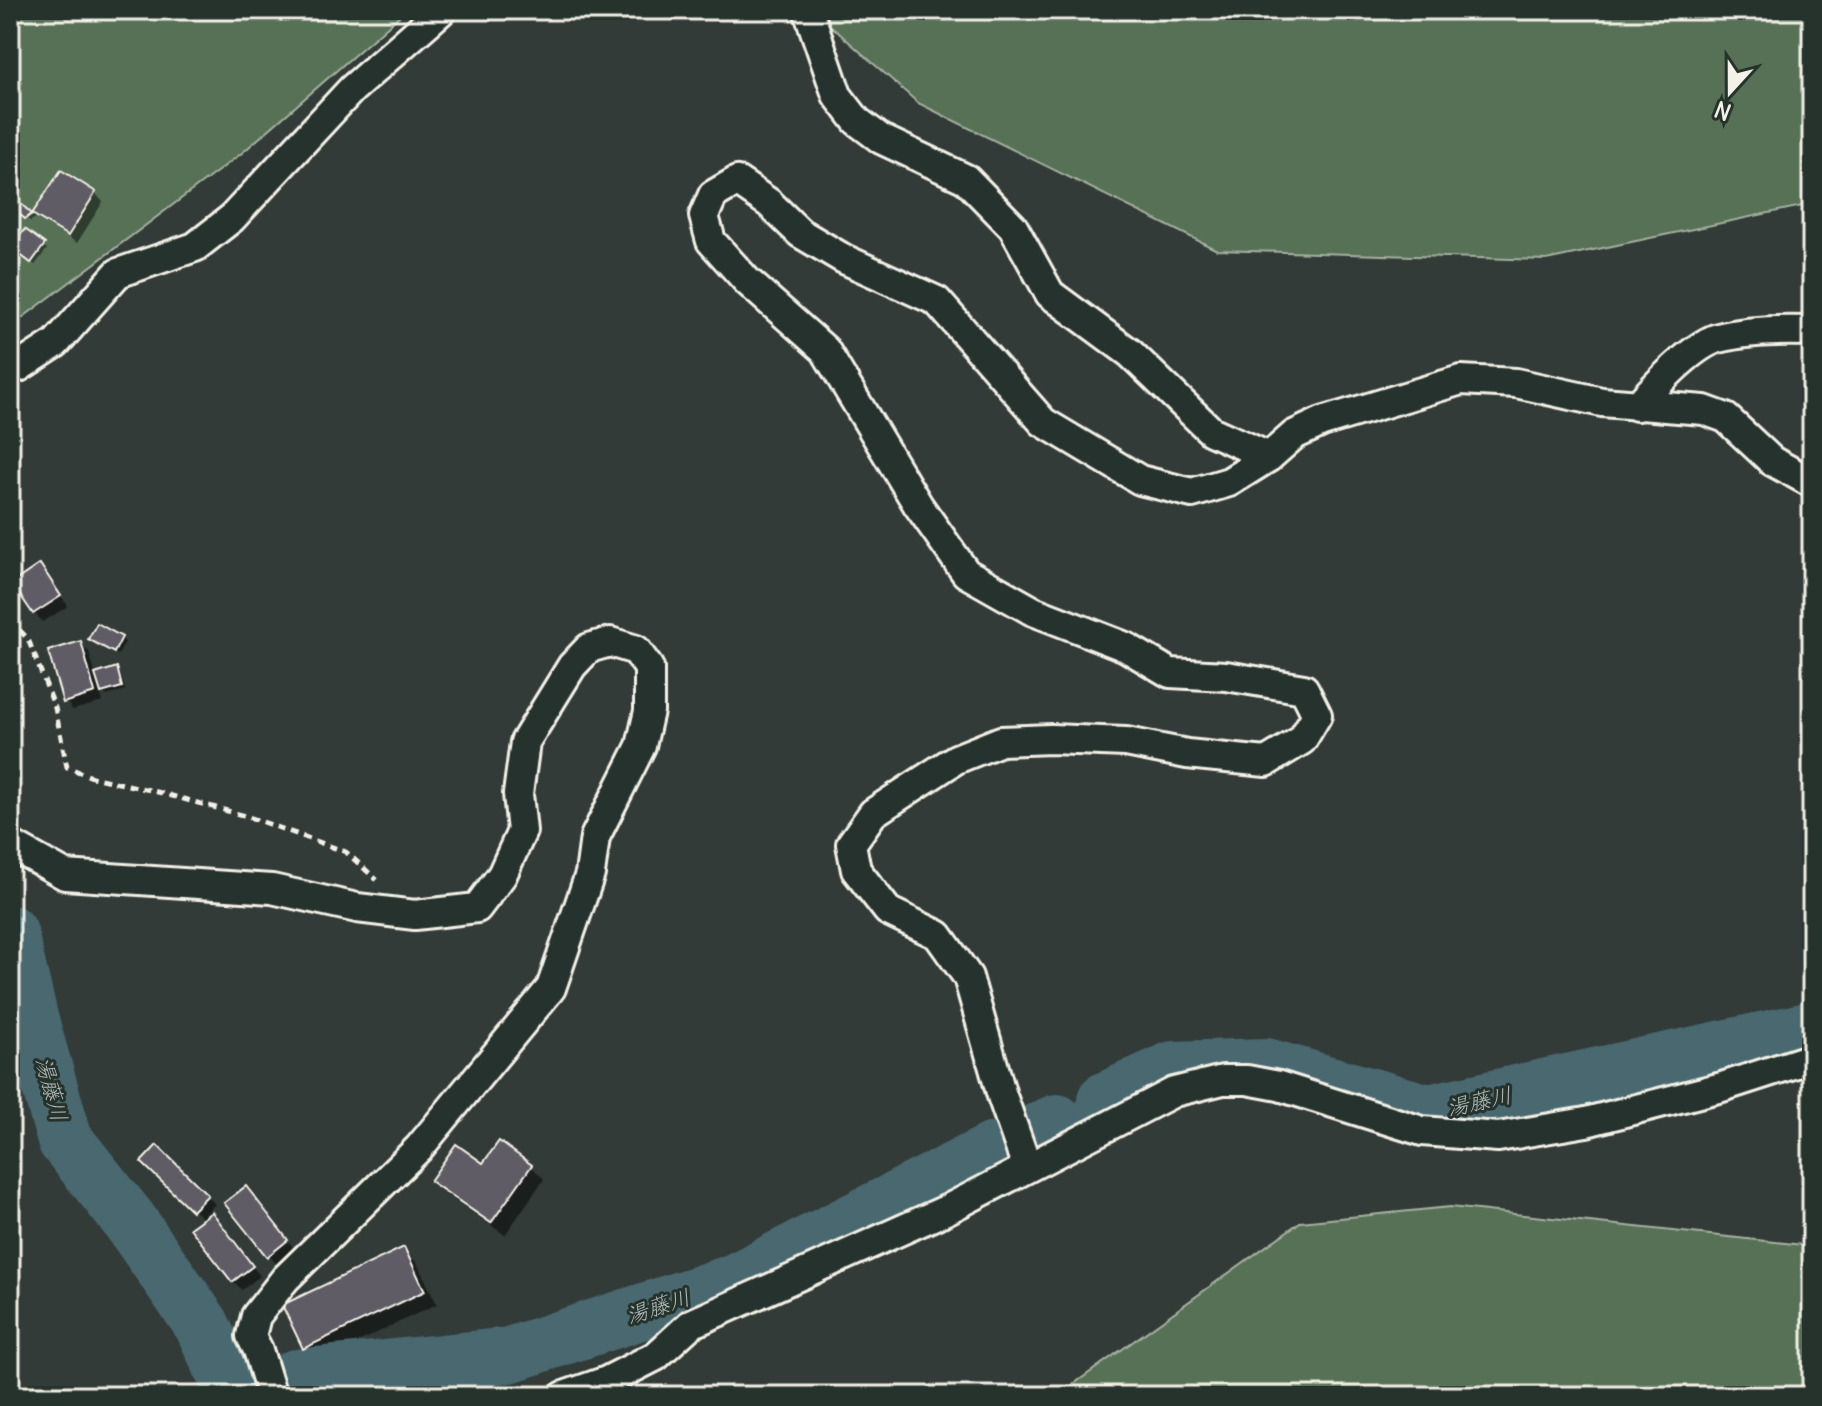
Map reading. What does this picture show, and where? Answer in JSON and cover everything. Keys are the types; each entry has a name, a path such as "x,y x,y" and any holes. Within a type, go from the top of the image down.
{"street":[{"path":"10,368 19,367 56,343 118,273 195,247 220,228 352,89 442,10"},
{"path":"808,10 837,95 857,121 881,139 966,179 1013,227 1050,294 1130,353 1211,431 1269,457"},
{"path":"1027,1167 1002,1096 968,977 938,935 888,911 856,870 851,844 873,813 956,759 1001,741 1126,742 1187,754 1266,762 1302,740 1317,715 1304,689 1226,676 1170,673 1126,647 1033,611 966,573 918,505 825,350 747,281 711,241 704,216 713,195 737,181 769,203 800,233 844,259 937,301 1043,422 1140,480 1192,493 1229,482 1269,457 1294,435 1322,422 1461,380 1516,383 1602,402 1704,410 1726,418 1772,461 1812,483"},
{"path":"1637,406 1668,371 1716,338 1781,330 1812,331"},
{"path":"10,844 65,875 272,889 357,908 415,915 477,908 502,875 522,831 518,794 525,742 572,666 589,648 610,642 636,650 649,668 649,711 641,746 595,837 590,874 551,988 419,1148 285,1279 256,1316 251,1336 272,1396"},
{"path":"564,1396 607,1381 656,1356 691,1324 946,1210 1174,1092 1223,1080 1247,1080 1279,1086 1422,1131 1498,1137 1586,1122 1722,1087 1812,1058"}],"path":[{"path":"10,620 28,639 55,708 67,767 92,777 246,816 346,852 381,883"}],"green space":[{"path":"10,10 406,10 242,153 10,327"},
{"path":"813,10 1812,10 1812,204 1546,260 1217,250 918,103"},
{"path":"1450,1207 1812,1246 1812,1396 1044,1396 1068,1388 1300,1222"}],"building":[{"path":"61,170 96,192 68,236 32,214"},
{"path":"19,202 32,214 25,219 13,209"},
{"path":"25,229 45,244 31,263 11,248"},
{"path":"40,564 61,596 33,614 12,583"},
{"path":"97,623 122,637 114,653 88,639"},
{"path":"81,641 95,693 63,703 48,651"},
{"path":"117,667 122,687 101,693 95,674"},
{"path":"499,1141 532,1165 491,1223 430,1181 456,1144 483,1163"},
{"path":"157,1145 208,1195 192,1211 141,1162"},
{"path":"246,1186 288,1240 267,1257 224,1203"},
{"path":"212,1212 253,1266 232,1282 190,1228"},
{"path":"404,1247 425,1291 303,1349 282,1305"}],"waterway":[{"name":"湯藤川","path":"10,933 65,1140 129,1220 202,1325 227,1380 238,1380"},
{"name":"湯藤川","path":"1105,1100 1173,1069 1266,1066 1428,1112 1812,1029"},
{"name":"湯藤川","path":"1041,1129 1057,1122"},
{"name":"湯藤川","path":"296,1377 509,1355 733,1282 994,1150"}]}
